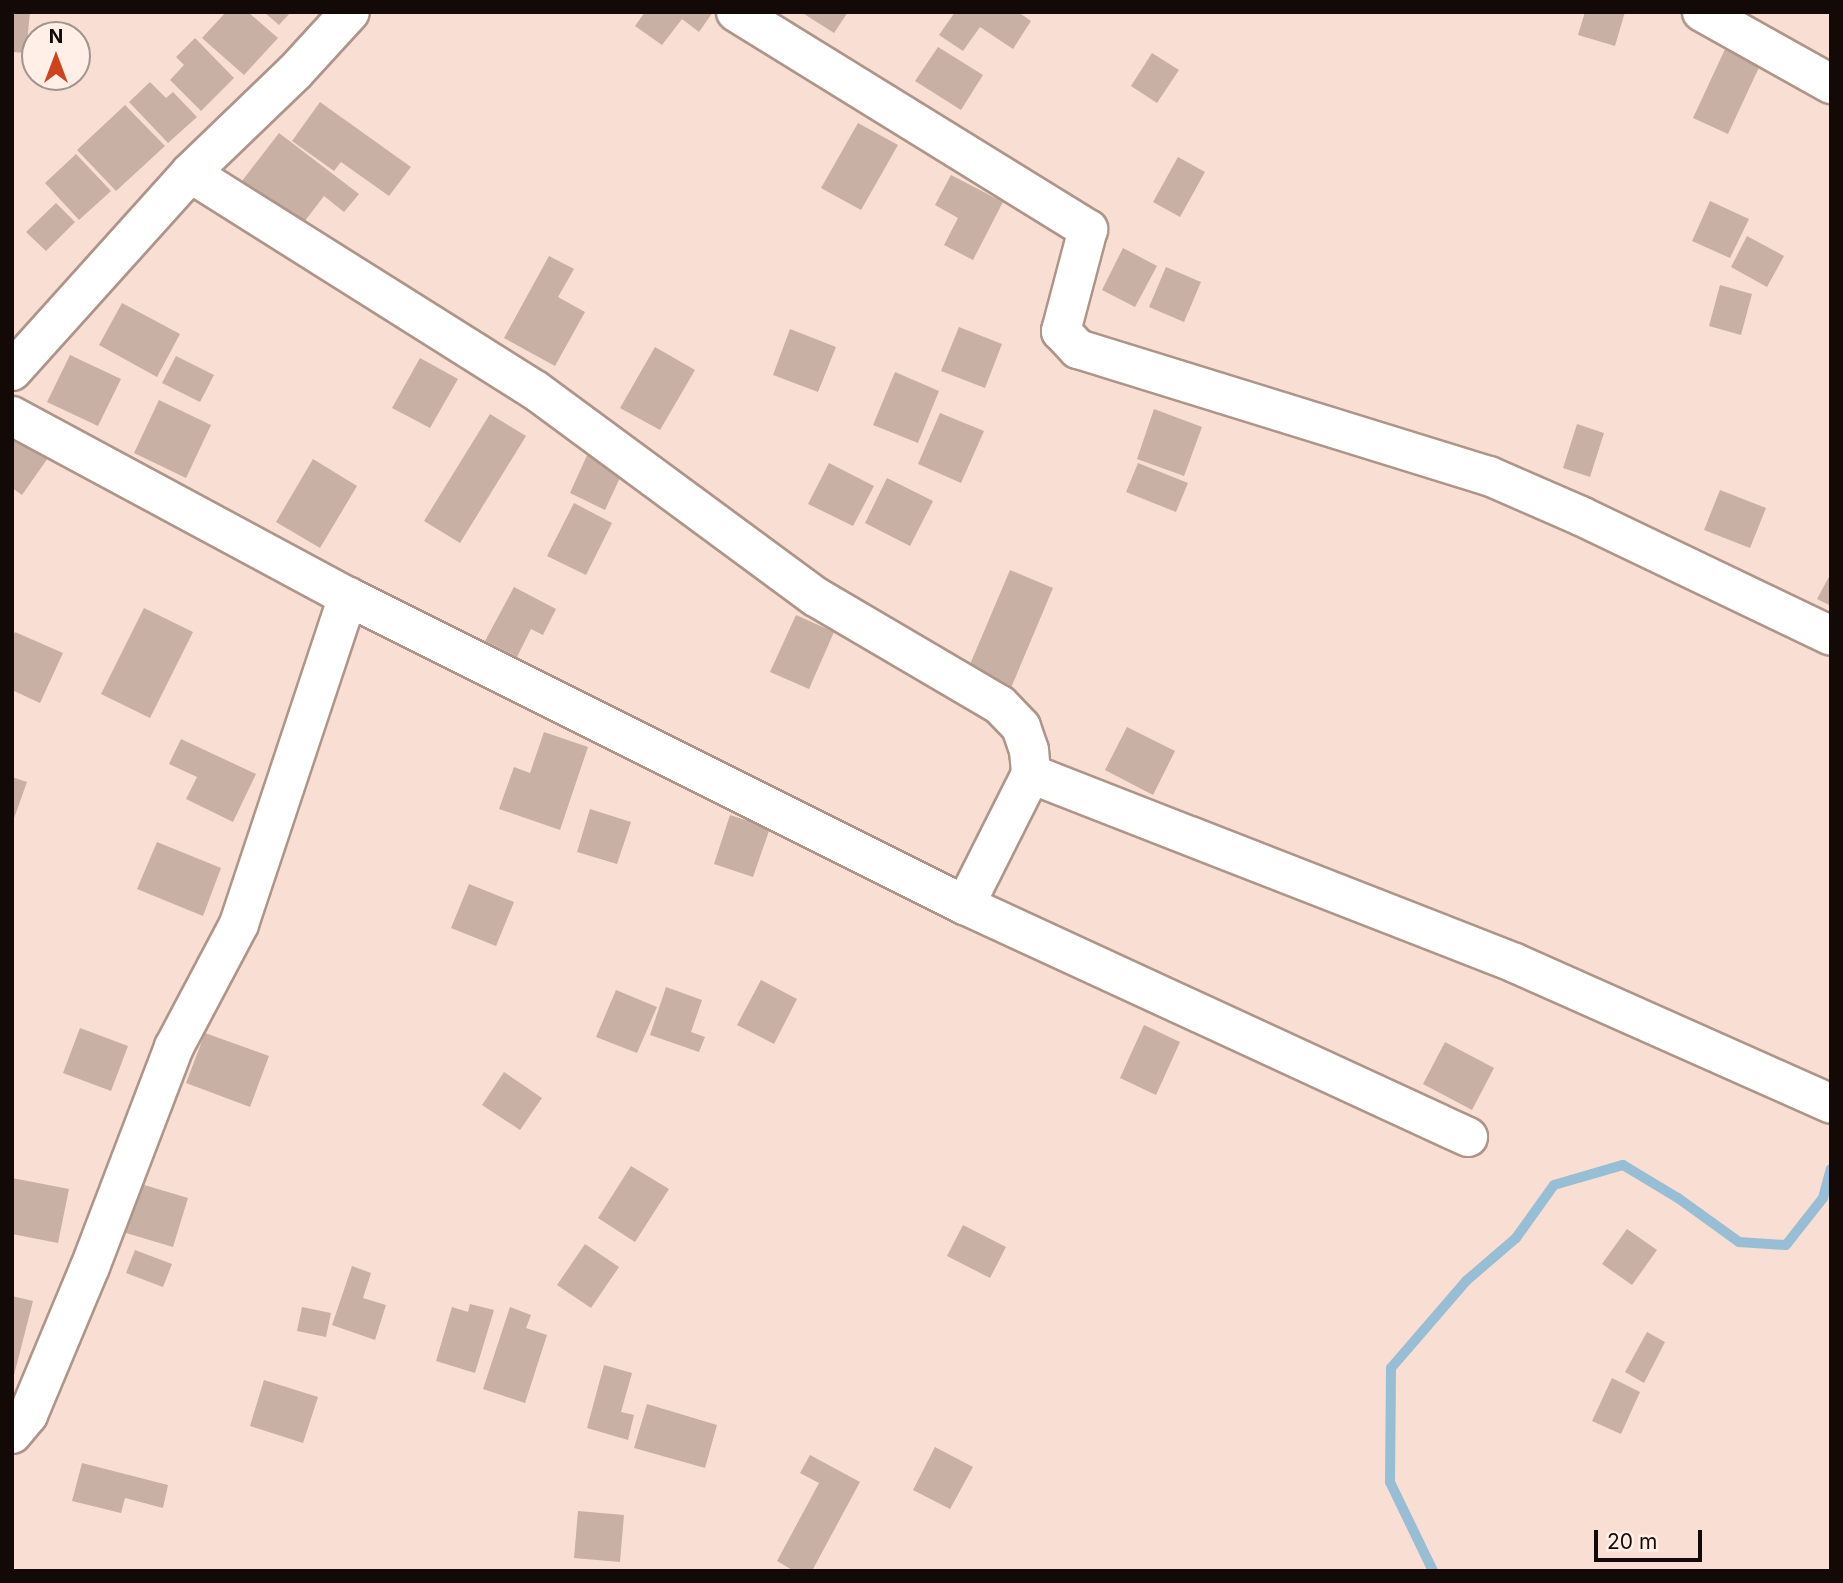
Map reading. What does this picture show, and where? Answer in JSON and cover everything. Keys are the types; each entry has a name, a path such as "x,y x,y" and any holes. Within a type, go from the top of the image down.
{"street":[{"path":"12,371 190,173 295,72 350,12"},
{"path":"736,12 1088,229 1061,331 1078,349 1489,476 1581,516 1831,636"},
{"path":"1702,12 1831,84"},
{"path":"190,173 535,390 816,597 1000,705 1021,727 1029,750 1031,774 965,905"},
{"path":"12,416 348,597 965,905 1468,1138"},
{"path":"12,1434 28,1415 85,1279 174,1047 239,924 348,597"},
{"path":"1031,774 1515,963 1831,1104"}],"building":[{"path":"12,12 30,12 29,21 21,21 21,53 12,52"},
{"path":"226,12 248,12 278,38 244,75 202,38"},
{"path":"264,12 291,12 279,25"},
{"path":"645,12 713,12 699,32 682,19 662,45 635,26"},
{"path":"801,12 848,12 834,33"},
{"path":"955,12 1018,12 1031,21 1013,49 980,27 963,51 939,35"},
{"path":"1585,12 1625,12 1615,46 1578,35"},
{"path":"195,38 234,78 201,111 170,80 184,65 176,57"},
{"path":"938,47 983,75 961,110 915,81"},
{"path":"1726,47 1761,63 1728,134 1693,118"},
{"path":"1152,53 1179,70 1157,103 1131,86"},
{"path":"150,82 166,98 173,92 197,117 168,143 129,102"},
{"path":"320,102 411,167 389,196 341,162 334,171 292,141"},
{"path":"125,105 165,146 116,191 77,150"},
{"path":"858,123 898,145 861,210 821,188"},
{"path":"279,133 359,194 344,212 324,196 301,226 242,181"},
{"path":"76,154 111,191 79,220 45,183"},
{"path":"1178,157 1205,172 1180,217 1153,202"},
{"path":"951,175 1003,202 973,260 944,245 958,218 935,205"},
{"path":"1710,201 1749,219 1730,258 1692,241"},
{"path":"56,203 75,222 46,251 26,232"},
{"path":"1747,236 1784,256 1767,287 1731,267"},
{"path":"1123,248 1157,266 1135,307 1102,290"},
{"path":"549,256 574,269 558,297 585,312 555,366 504,338"},
{"path":"1166,267 1201,282 1184,322 1149,307"},
{"path":"1720,285 1752,294 1741,335 1709,326"},
{"path":"122,303 180,334 157,377 99,345"},
{"path":"959,327 1002,344 985,388 941,371"},
{"path":"790,329 836,347 818,392 773,375"},
{"path":"655,347 695,370 660,430 620,408"},
{"path":"70,355 121,379 98,426 47,402"},
{"path":"176,356 214,375 200,402 162,383"},
{"path":"420,358 458,379 430,428 392,408"},
{"path":"895,372 939,391 918,443 873,425"},
{"path":"159,400 211,425 186,478 134,453"},
{"path":"1154,409 1202,427 1184,476 1137,459"},
{"path":"940,413 984,431 961,483 918,464"},
{"path":"490,414 526,436 460,543 424,521"},
{"path":"1577,424 1604,433 1590,477 1563,468"},
{"path":"12,433 48,458 22,495 12,488"},
{"path":"588,453 624,469 605,510 570,493"},
{"path":"313,459 357,486 320,548 276,522"},
{"path":"829,463 874,486 853,526 808,504"},
{"path":"1138,463 1188,483 1176,512 1126,492"},
{"path":"887,478 933,501 910,546 865,523"},
{"path":"1720,490 1766,508 1750,548 1704,530"},
{"path":"574,503 612,523 586,575 547,556"},
{"path":"1010,570 1053,588 1011,688 968,669"},
{"path":"1831,573 1831,606 1817,599"},
{"path":"514,587 556,609 543,635 531,629 517,657 485,641"},
{"path":"144,608 193,632 150,718 101,694"},
{"path":"796,615 834,632 809,689 770,672"},
{"path":"15,632 63,653 40,703 12,690 12,638"},
{"path":"1127,727 1175,751 1153,795 1105,770"},
{"path":"544,732 588,747 560,830 499,809 514,767 530,773"},
{"path":"181,739 256,774 233,822 186,799 197,777 169,764"},
{"path":"12,777 27,782 13,821 12,821"},
{"path":"590,809 631,822 617,864 577,852"},
{"path":"730,815 770,828 753,877 714,864"},
{"path":"157,842 221,868 203,916 137,889"},
{"path":"469,884 514,902 496,946 451,928"},
{"path":"761,980 797,999 774,1044 737,1025"},
{"path":"666,987 702,1000 691,1032 705,1037 699,1052 650,1035"},
{"path":"616,990 657,1007 637,1053 596,1037"},
{"path":"1144,1025 1180,1042 1156,1095 1120,1078"},
{"path":"80,1028 128,1046 111,1091 63,1073"},
{"path":"205,1033 269,1056 250,1107 186,1083"},
{"path":"1445,1042 1494,1068 1472,1110 1423,1084"},
{"path":"504,1072 542,1098 520,1130 482,1105"},
{"path":"631,1166 669,1189 635,1242 598,1218"},
{"path":"12,1178 69,1189 58,1243 12,1234"},
{"path":"131,1181 188,1198 173,1247 116,1230"},
{"path":"963,1225 1006,1247 990,1278 947,1256"},
{"path":"1627,1229 1657,1250 1632,1285 1602,1264"},
{"path":"585,1244 619,1267 591,1308 557,1285"},
{"path":"135,1250 172,1264 163,1287 126,1273"},
{"path":"352,1266 371,1273 363,1298 386,1305 375,1340 332,1325"},
{"path":"12,1296 33,1301 13,1379 12,1379"},
{"path":"470,1304 494,1310 475,1373 436,1361 452,1307 468,1312"},
{"path":"302,1307 331,1313 326,1337 297,1331"},
{"path":"510,1307 531,1315 526,1328 547,1335 525,1403 483,1389"},
{"path":"1647,1332 1665,1342 1644,1383 1625,1372"},
{"path":"604,1365 632,1373 621,1412 634,1415 628,1440 587,1428"},
{"path":"1612,1378 1640,1392 1621,1434 1592,1421"},
{"path":"264,1380 318,1397 303,1443 250,1426"},
{"path":"647,1404 717,1425 705,1468 634,1448"},
{"path":"935,1447 973,1467 950,1509 913,1490"},
{"path":"810,1455 860,1482 812,1571 794,1571 777,1561 819,1483 800,1473"},
{"path":"82,1463 168,1485 163,1508 125,1498 121,1513 72,1501"},
{"path":"578,1511 624,1515 620,1562 574,1558"}],"waterway":[{"path":"1433,1571 1390,1482 1391,1368 1466,1281 1516,1238 1554,1185 1623,1165 1678,1198 1739,1242 1786,1245 1823,1198 1831,1169"}]}
